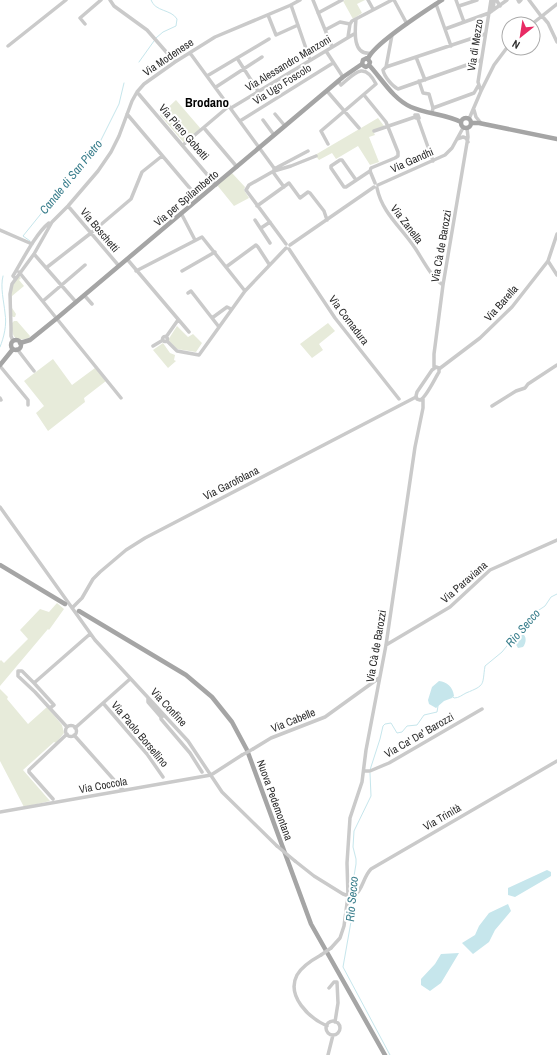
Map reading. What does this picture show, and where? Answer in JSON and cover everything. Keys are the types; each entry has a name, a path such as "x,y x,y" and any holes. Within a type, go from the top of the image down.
{"main road":[{"name":"Via per Spilamberto","path":"20,343 30,340 76,302 338,81 362,64 363,60 368,59 371,53 392,35 442,0"},
{"path":"368,59 370,62 369,65 399,99 418,115 433,110 461,122 465,128 470,121"},
{"path":"362,64 365,67 369,65"},
{"path":"461,122 464,119 557,139"},
{"path":"0,365 15,349 20,347 18,340 13,341 11,345 15,349"},
{"path":"0,564 10,572 65,604"},
{"name":"Nuova Pedemontana","path":"79,611 186,675 212,697 232,722 247,750 311,924 384,1055"}],"street":[{"path":"8,46 66,0"},
{"path":"85,24 80,18 102,0"},
{"path":"110,0 114,6 147,30 175,62"},
{"name":"Via Modenese","path":"13,341 11,336 10,294 12,284 19,272 34,254 52,222 98,171 111,152 137,92 144,84 175,62 215,37 300,0"},
{"path":"313,0 332,47"},
{"path":"318,13 342,0"},
{"path":"368,0 374,10"},
{"path":"348,38 350,24 356,19 393,0 407,24"},
{"path":"456,0 464,22"},
{"path":"459,6 477,0"},
{"name":"Via di Mezzo","path":"481,91 478,86 490,0"},
{"path":"445,29 489,13 507,0"},
{"path":"518,0 519,2 521,0"},
{"path":"529,0 551,27 557,42"},
{"path":"493,10 494,1 497,1 500,6"},
{"path":"436,4 451,46"},
{"path":"542,16 557,4"},
{"path":"291,5 310,60"},
{"path":"268,15 276,36 298,25"},
{"path":"356,19 354,34 357,45 362,51 371,53"},
{"path":"325,30 340,22 350,24"},
{"name":"Via Alessandro Manzoni","path":"183,145 230,107 354,34"},
{"path":"386,68 486,34"},
{"path":"392,35 386,68 383,70 383,73 397,89 481,60"},
{"path":"207,76 269,39"},
{"path":"326,51 343,77"},
{"path":"190,53 260,148 284,187"},
{"path":"470,121 481,91 494,65 501,56"},
{"path":"216,87 262,57"},
{"path":"416,57 425,80"},
{"path":"237,58 258,91"},
{"name":"Via Ugo Foscolo","path":"240,121 334,63"},
{"path":"328,144 321,131 376,84 363,70 358,71 341,85 338,81"},
{"path":"419,81 423,93 429,94 433,110 474,93 478,86"},
{"path":"327,91 359,128"},
{"name":"Via Piero Gobetti","path":"137,92 216,185"},
{"path":"356,180 342,160 331,166 346,187 370,171 372,167 398,156 398,152 386,122 364,95"},
{"path":"474,110 476,117 482,124"},
{"path":"127,114 199,199"},
{"path":"275,114 285,126"},
{"path":"374,131 418,115 433,161"},
{"path":"264,120 274,135"},
{"path":"204,128 237,167"},
{"name":"Via Gandhi","path":"165,339 177,351 199,355 245,291 269,264 288,246 376,186 433,161 447,153 465,128"},
{"name":"Via Cà de Barozzi","path":"434,368 434,354 443,285 469,135 465,128"},
{"path":"457,140 460,137 463,137 466,138 468,142"},
{"path":"274,171 308,152"},
{"path":"46,268 92,233 131,199 142,172 162,156"},
{"path":"274,171 316,156"},
{"name":"Via Cornadura","path":"274,171 246,187 248,192 288,246 335,318 398,399"},
{"name":"Via Zanella","path":"370,171 386,212 431,273 443,285"},
{"path":"257,206 288,184 291,184 300,198 310,192 324,211 327,220"},
{"name":"Via Boschetti","path":"68,206 119,266"},
{"path":"181,213 195,240"},
{"path":"255,220 270,243"},
{"path":"15,278 14,276 32,244 45,226 52,222"},
{"path":"260,228 270,222"},
{"path":"0,230 32,244"},
{"name":"Via Barella","path":"439,369 478,340 517,301 548,261 557,234"},
{"path":"136,271 203,237 245,291"},
{"path":"226,267 256,245 269,264"},
{"path":"182,271 215,252"},
{"path":"34,254 76,302"},
{"path":"127,259 189,332"},
{"path":"548,261 557,275"},
{"path":"42,301 85,266"},
{"path":"19,272 121,398"},
{"path":"188,293 191,291 219,327"},
{"path":"84,295 92,304"},
{"path":"212,318 228,307 231,310"},
{"path":"153,346 165,339 178,320"},
{"path":"15,349 34,371"},
{"path":"0,365 28,400 28,405"},
{"path":"492,406 516,391 525,388 530,382 557,365"},
{"path":"437,367 439,369 440,372 423,399 418,400 416,397 417,392 434,368 437,367"},
{"name":"Via Garofolana","path":"72,608 82,598 93,579 100,572 126,550 145,538 416,397"},
{"name":"Via Cà de Barozzi","path":"327,1026 302,1007 296,998 295,980 304,967 337,942 342,933 350,896 348,850 350,818 362,782 366,750 386,645 415,448 423,408 423,399"},
{"name":"Via Confine","path":"0,507 90,634 194,750 222,792 277,846 295,861 314,876 350,896"},
{"name":"Via Paraviana","path":"386,645 450,607 473,584 490,570 557,540"},
{"path":"34,683 90,634"},
{"path":"50,708 54,705 22,671 18,671 18,676 33,689 50,708 67,727 67,734 29,771 53,799"},
{"name":"Via Cabelle","path":"210,775 271,738 325,717 379,678"},
{"path":"74,735 76,731 75,728 130,679"},
{"name":"Via Paolo Borsellino","path":"103,703 146,752 163,777"},
{"name":"Via Ca' De' Barozzi","path":"364,771 370,771 389,762 482,709"},
{"path":"162,716 161,719 190,753 202,772"},
{"path":"67,727 71,726 75,728"},
{"path":"67,734 70,736 74,735 123,790"},
{"path":"190,753 194,750"},
{"name":"Via Trinità","path":"350,896 359,892 366,874 371,869 557,761"},
{"name":"Via Coccola","path":"0,812 210,775"},
{"path":"329,988 334,982 337,982 338,1003 335,1022"},
{"path":"328,1055 333,1035 337,1034 340,1030 339,1024 330,1022 327,1026 328,1032 333,1035"}],"green space":[{"path":"365,0 357,4 362,13 353,19 343,1"},
{"path":"176,100 201,129 184,143 160,115"},
{"path":"378,118 384,126 373,131 375,135 369,137 379,162 370,165 358,146 336,159 332,153 319,160 315,155"},
{"path":"232,173 245,187 244,190 249,198 234,206 217,185"},
{"path":"19,276 21,278 19,280 24,286 12,296 12,308 16,314 15,317 13,317 11,315 10,295 12,284"},
{"path":"14,321 17,321 30,336 29,338 15,338 11,324"},
{"path":"328,323 335,331 319,344 323,350 312,358 300,344"},
{"path":"177,326 188,337 193,334 202,343 196,352 177,349 168,340"},
{"path":"163,343 170,353 175,355 174,360 176,361 168,368 153,350"},
{"path":"53,359 72,385 95,368 106,381 84,398 85,402 48,431 36,413 44,406 24,381"},
{"path":"57,603 64,609 49,630 48,629 0,686 0,661 1,660 4,663 28,639 20,630 40,609 49,612"},
{"path":"0,689 8,697 7,699 28,724 47,707 62,725 64,733 56,743 54,742 23,770 50,801 24,807 0,761"}],"water":[{"path":"523,634 526,638 525,644 523,647 518,648 514,641"},
{"path":"439,681 445,682 449,686 454,696 444,701 436,708 429,704 428,700 432,687"},
{"path":"547,870 551,872 551,876 515,897 508,895 508,888"},
{"path":"508,904 511,911 495,930 489,942 473,954 462,943 475,935 479,926 489,913"},
{"path":"459,953 441,983 430,991 421,985 421,979 435,964 441,954"}],"waterway":[{"name":"Canale di San Pietro","path":"151,0 156,7 171,14 177,19 176,26 163,32 156,38"},
{"name":"Canale di San Pietro","path":"139,62 154,41"},
{"name":"Canale di San Pietro","path":"30,241 23,236 61,189 85,164 98,146 119,104 124,83"},
{"name":"Canale di San Pietro","path":"0,347 6,322 2,290 3,276"},
{"name":"Rio Secco","path":"452,696 457,698 480,686 483,681 485,666 502,652 522,630 528,619 545,606 551,597 557,594"},
{"name":"Rio Secco","path":"370,770 383,726 385,724 391,723 397,733 402,732 407,726 417,725 424,715 437,712 438,706"},
{"name":"Rio Secco","path":"351,894 356,864 353,847 354,831 371,796 370,773"},
{"name":"Rio Secco","path":"351,897 352,916 343,967 390,1055"}],"district":[{"name":"Brodano","path":"207,102"}]}
